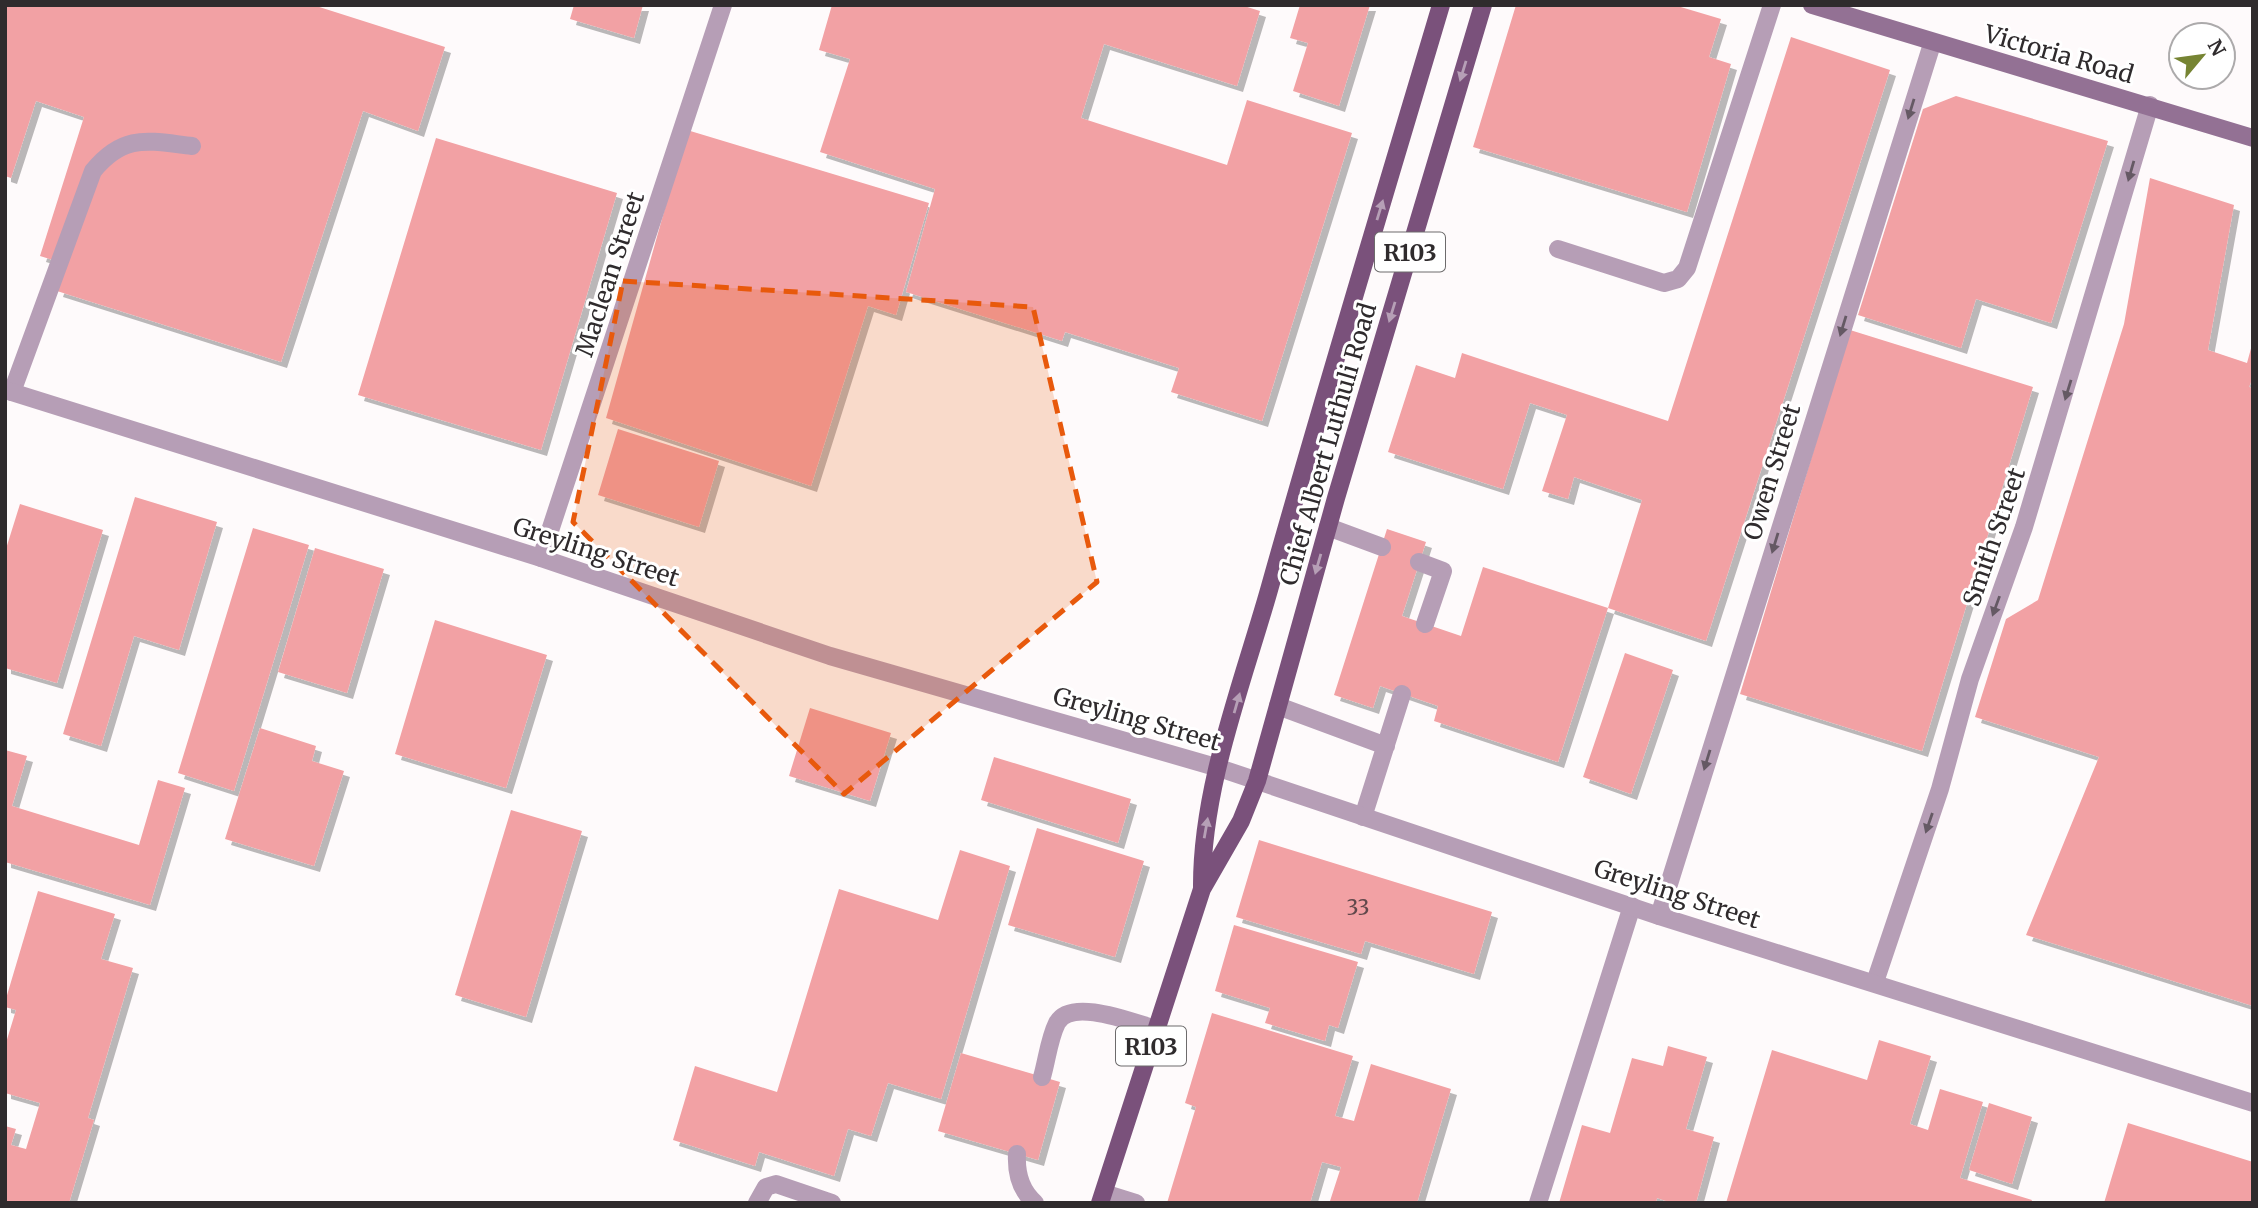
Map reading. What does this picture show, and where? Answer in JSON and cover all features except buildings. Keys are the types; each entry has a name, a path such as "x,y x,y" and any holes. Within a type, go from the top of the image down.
{"main road":[{"name":"Chief Albert Luthuli Road","path":"1202,889 1202,851 1219,768 1302,473 1441,5"},
{"name":"Chief Albert Luthuli Road","path":"1102,1198 1202,889 1222,858 1257,781 1328,527 1483,5"},
{"name":"Victoria Road","path":"1812,5 1932,44 2253,138"}],"street":[{"name":"Maclean Street","path":"541,558 723,5"},
{"path":"1558,249 1664,283 1678,279 1687,268 1772,5"},
{"name":"Owen Street","path":"1659,916 1932,44"},
{"name":"Smith Street","path":"1875,982 1940,789 1970,679 2041,475 2150,106"},
{"path":"9,391 93,171 108,153 125,144 143,141 192,146"},
{"name":"Greyling Street","path":"9,391 541,558 830,656 1219,768 1659,916 2253,1103"},
{"path":"1328,527 1381,547"},
{"path":"1419,562 1443,571 1425,624"},
{"path":"1363,817 1402,694"},
{"path":"1278,706 1385,746"},
{"path":"1538,1203 1632,906"},
{"path":"1042,1077 1057,1024 1071,1012 1083,1010 1156,1029"},
{"path":"1017,1154 1017,1174 1035,1203"},
{"path":"757,1203 766,1187 776,1184 832,1203"},
{"path":"1102,1198 1136,1203"}],"highlighted area":[{"path":"623,281 1033,307 1097,582 844,794 573,522"}]}
